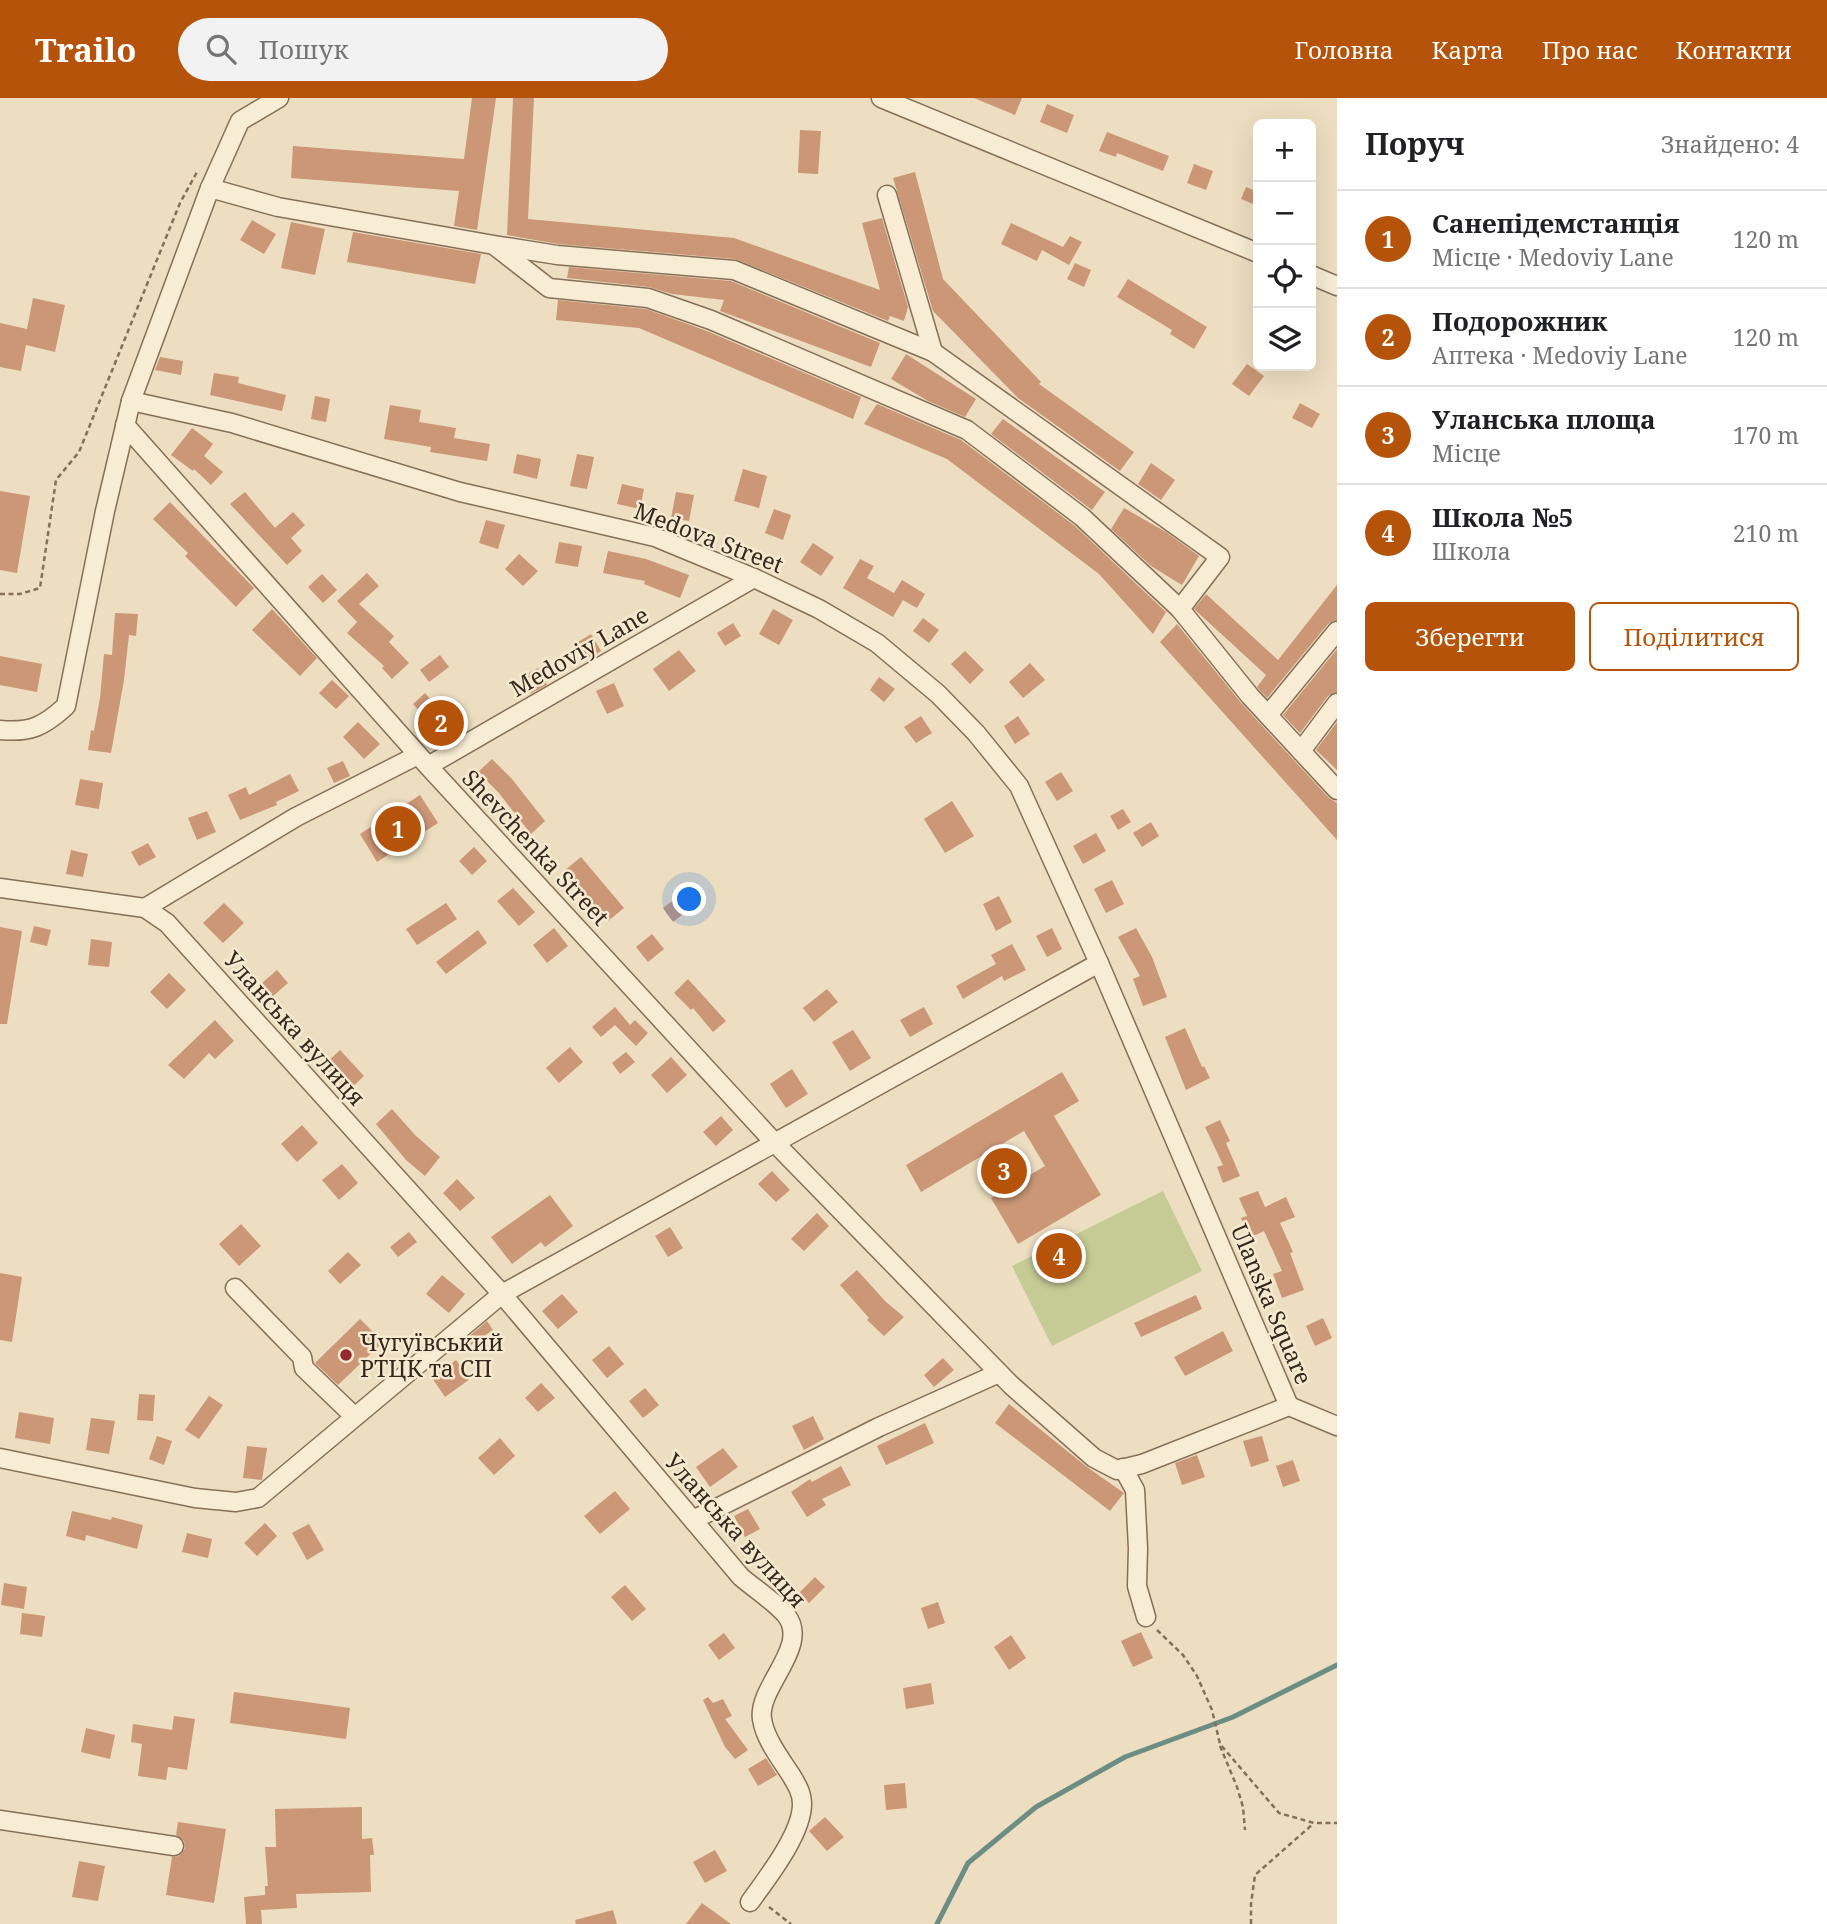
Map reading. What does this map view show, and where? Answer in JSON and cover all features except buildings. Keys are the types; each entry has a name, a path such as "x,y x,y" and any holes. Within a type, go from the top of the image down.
{"street":[{"path":"0,730 38,728 66,706 105,511 131,401 211,188 240,121 251,104 279,98"},
{"path":"881,98 1253,251"},
{"path":"211,188 278,207 557,255 734,270 933,352 1220,557 1180,609"},
{"path":"887,195 933,352"},
{"path":"494,245 549,288 648,298 711,320 967,429 1082,517 1180,609 1268,715 1337,789"},
{"path":"1316,277 1337,286"},
{"name":"Medova Street","path":"131,401 232,423 460,492 655,537 754,578 819,609 877,643 938,694 976,733 1019,786 1099,963"},
{"name":"Shevchenka Street","path":"125,425 423,761 774,1142"},
{"name":"Medoviy Lane","path":"145,908 296,817 423,761 754,578"},
{"path":"1268,715 1337,631"},
{"path":"1301,751 1337,702"},
{"name":"Уланська вулиця","path":"0,888 145,908 167,923 502,1294 741,1577 787,1617 792,1630 789,1656 762,1705 762,1720 769,1740 800,1789 802,1804 800,1817 781,1859 752,1898"},
{"path":"0,1458 195,1498 236,1502 258,1498 502,1294 1099,963"},
{"name":"Ulanska Square","path":"1099,963 1289,1406 1142,1464 1123,1468"},
{"path":"774,1142 999,1373 1094,1458 1117,1470 1123,1468 1135,1490 1138,1548 1136,1586 1146,1617"},
{"path":"236,1288 302,1357 304,1368 354,1416"},
{"path":"693,1520 879,1427 999,1373"},
{"path":"1289,1406 1337,1426"},
{"path":"0,1820 174,1846"}],"path":[{"path":"0,594 20,594 40,588 56,480 79,452 180,203 199,169"},
{"path":"1146,1617 1182,1655 1197,1676 1213,1713 1224,1761 1237,1787 1243,1807 1245,1830"},
{"path":"1220,1744 1279,1813 1314,1823 1337,1823"},
{"path":"1251,1924 1255,1875 1314,1823"},
{"path":"752,1898 791,1924"}],"green space":[{"path":"1163,1191 1202,1271 1052,1346 1012,1266"}],"waterway":[{"path":"937,1924 968,1863 1036,1807 1125,1757 1233,1717 1337,1665"}],"place":[{"name":"Подорожник","path":"441,723"},
{"name":"Санепідемстанція","path":"398,829"},
{"name":"Уланська площа","path":"1004,1171"},
{"name":"Школа №5","path":"1059,1256"},
{"name":"Чугуївський РТЦК та СП","path":"346,1355"}]}
